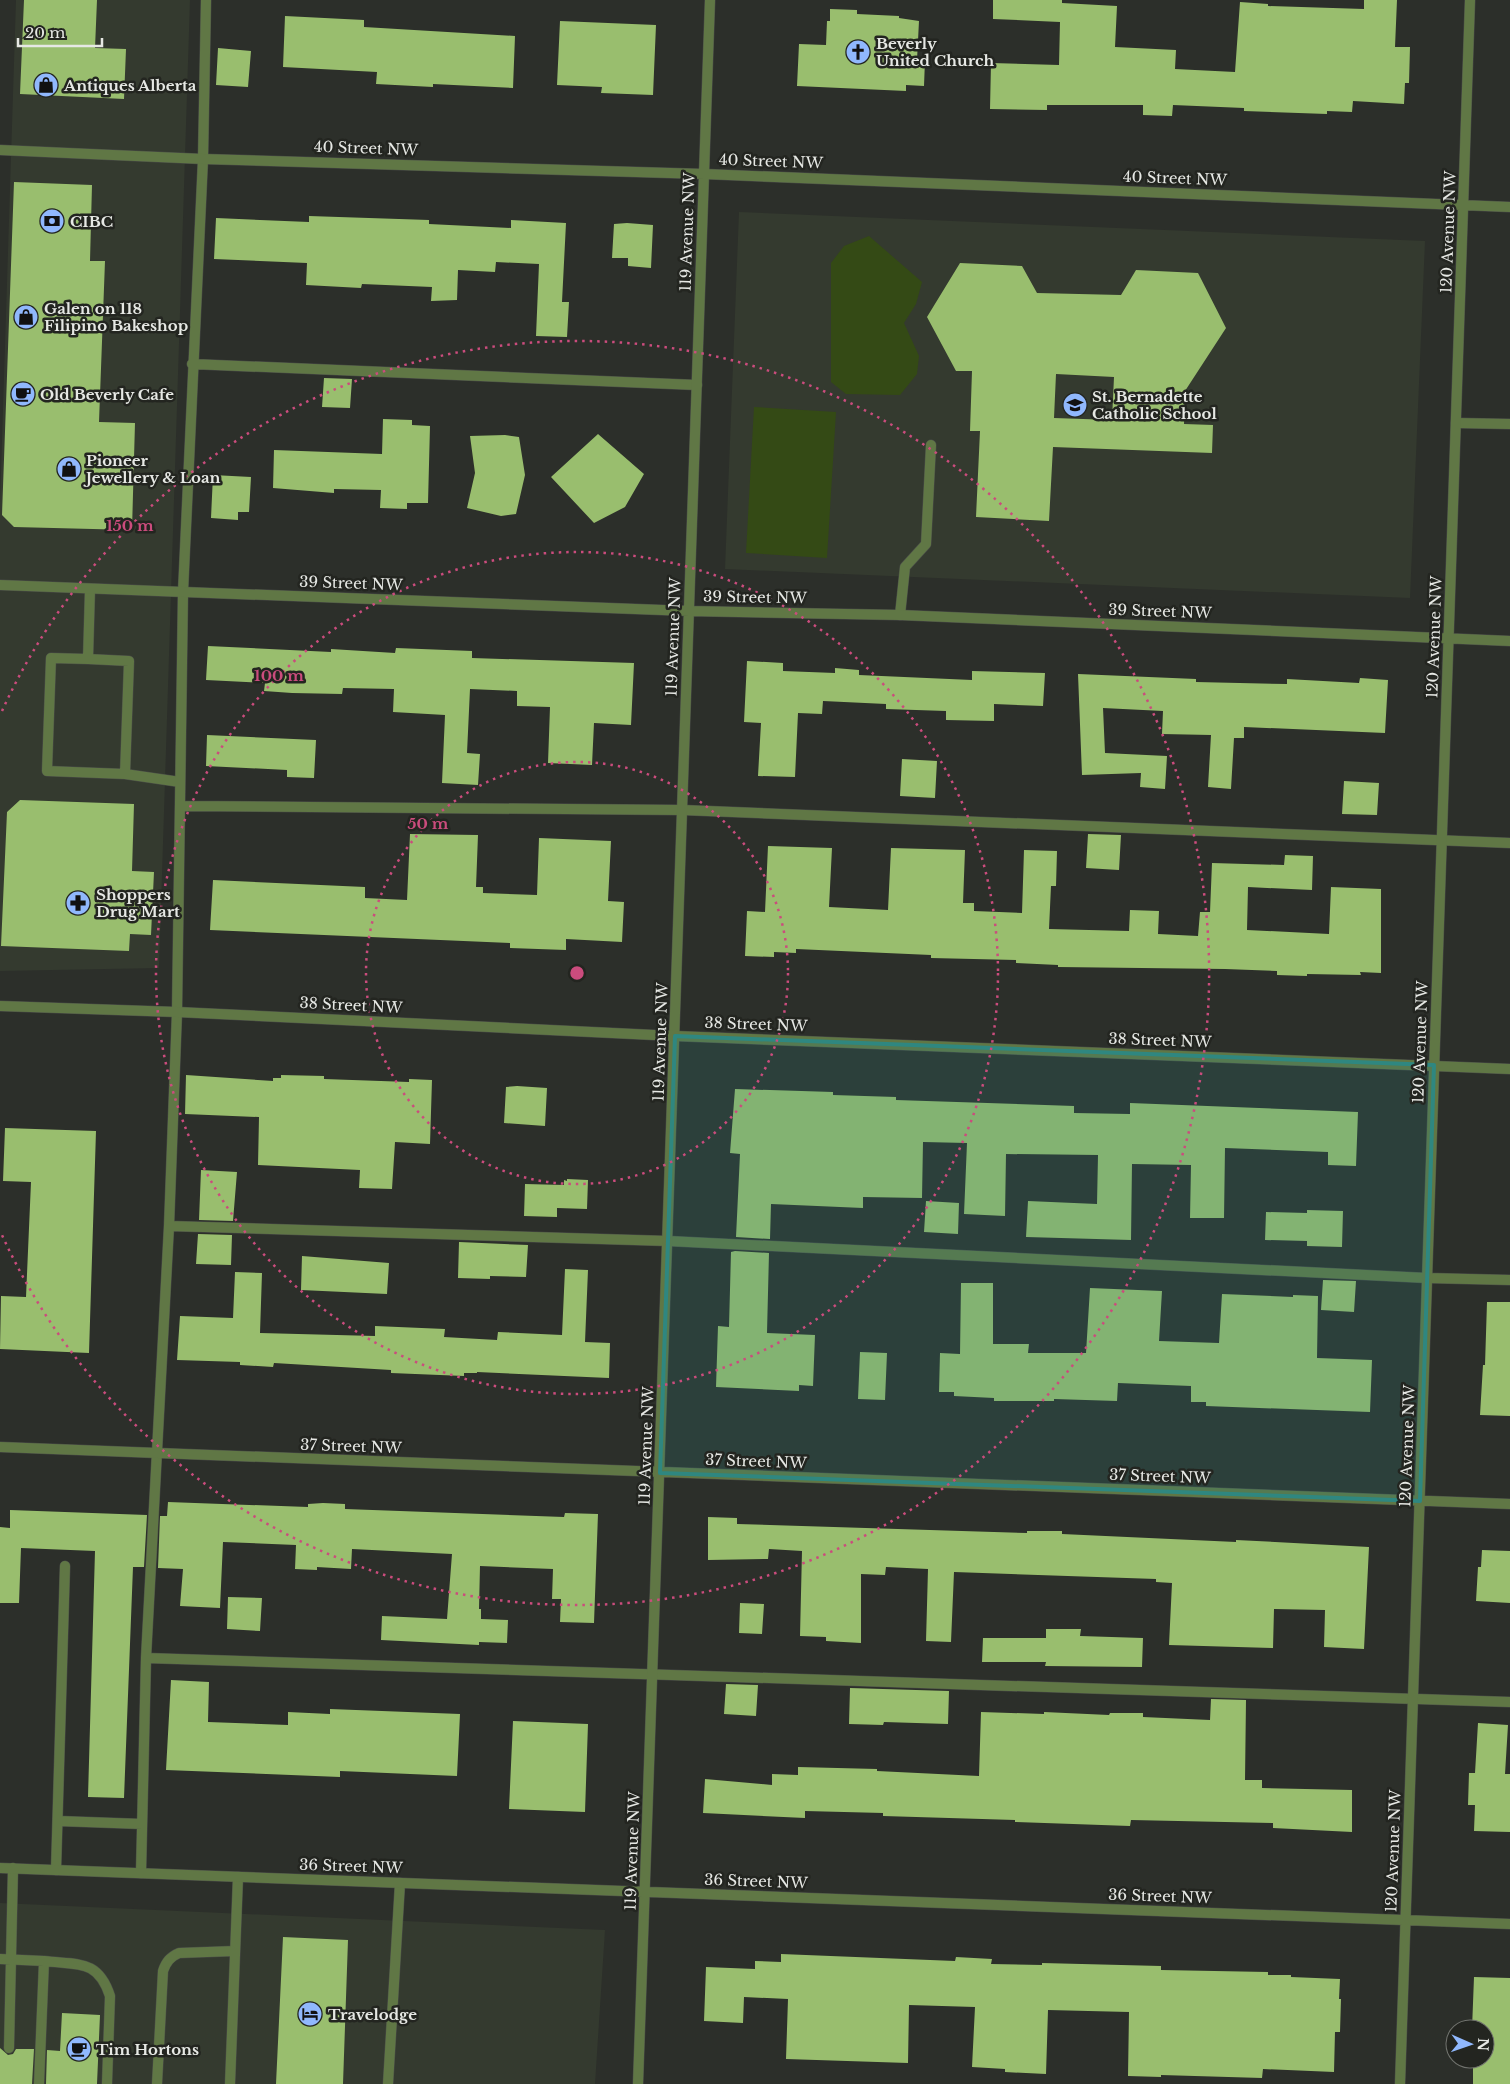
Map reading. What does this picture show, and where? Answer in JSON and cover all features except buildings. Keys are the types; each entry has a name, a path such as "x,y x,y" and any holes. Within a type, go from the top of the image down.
{"street":[{"path":"141,1873 146,1658 169,1226 177,1012 183,592 202,159 206,0"},
{"name":"119 Avenue NW","path":"638,2084 710,0"},
{"name":"120 Avenue NW","path":"1400,2084 1470,0"},
{"name":"40 Street NW","path":"0,150 202,159 704,174 1510,207"},
{"path":"192,364 697,384"},
{"path":"1456,423 1510,424"},
{"path":"900,615 905,567 926,544 931,445"},
{"name":"39 Street NW","path":"0,585 690,611 900,615 1510,641"},
{"path":"88,659 90,588"},
{"path":"125,774 129,660 51,658 47,771 125,774 180,782"},
{"path":"180,806 682,810 1510,843"},
{"name":"38 Street NW","path":"0,1006 177,1012 675,1036 1510,1069"},
{"path":"169,1226 668,1241 1428,1278 1510,1280"},
{"name":"37 Street NW","path":"0,1447 1510,1504"},
{"path":"56,1870 65,1566"},
{"path":"146,1658 1510,1702"},
{"path":"58,1821 142,1824"},
{"name":"36 Street NW","path":"0,1868 1510,1924"},
{"path":"9,2048 5,1959 13,1868"},
{"path":"230,2084 238,1877"},
{"path":"388,2084 400,1883"},
{"path":"157,2084 163,1972 166,1964 172,1956 179,1953 235,1951"},
{"path":"5,1959 86,1966 98,1972 106,1982 110,1996 107,2084"},
{"path":"39,2084 44,1961"}],"highlighted area":[{"path":"675,1036 1434,1065 1420,1501 660,1473"}],"shaded area":[{"path":"16,0 190,0 159,968 0,971 0,503"},
{"name":"St. Bernadette Catholic School","path":"739,212 1425,241 1410,598 725,569"},
{"path":"0,1903 605,1930 595,2084 0,2084"}],"green space":[{"path":"869,236 922,282 916,304 904,323 919,356 917,374 900,395 846,394 831,382 831,263 844,246"},
{"path":"754,407 836,412 827,558 746,553"}],"place":[{"name":"Beverly United Church","path":"858,52"},
{"name":"Antiques Alberta","path":"46,85"},
{"name":"CIBC","path":"52,221"},
{"name":"Galen on 118 Filipino Bakeshop","path":"26,317"},
{"name":"Old Beverly Cafe","path":"23,394"},
{"name":"St. Bernadette Catholic School","path":"1075,405"},
{"name":"Pioneer Jewellery & Loan","path":"69,469"},
{"name":"Shoppers Drug Mart","path":"78,903"},
{"name":"Travelodge","path":"310,2014"},
{"name":"Tim Hortons","path":"79,2049"}]}
